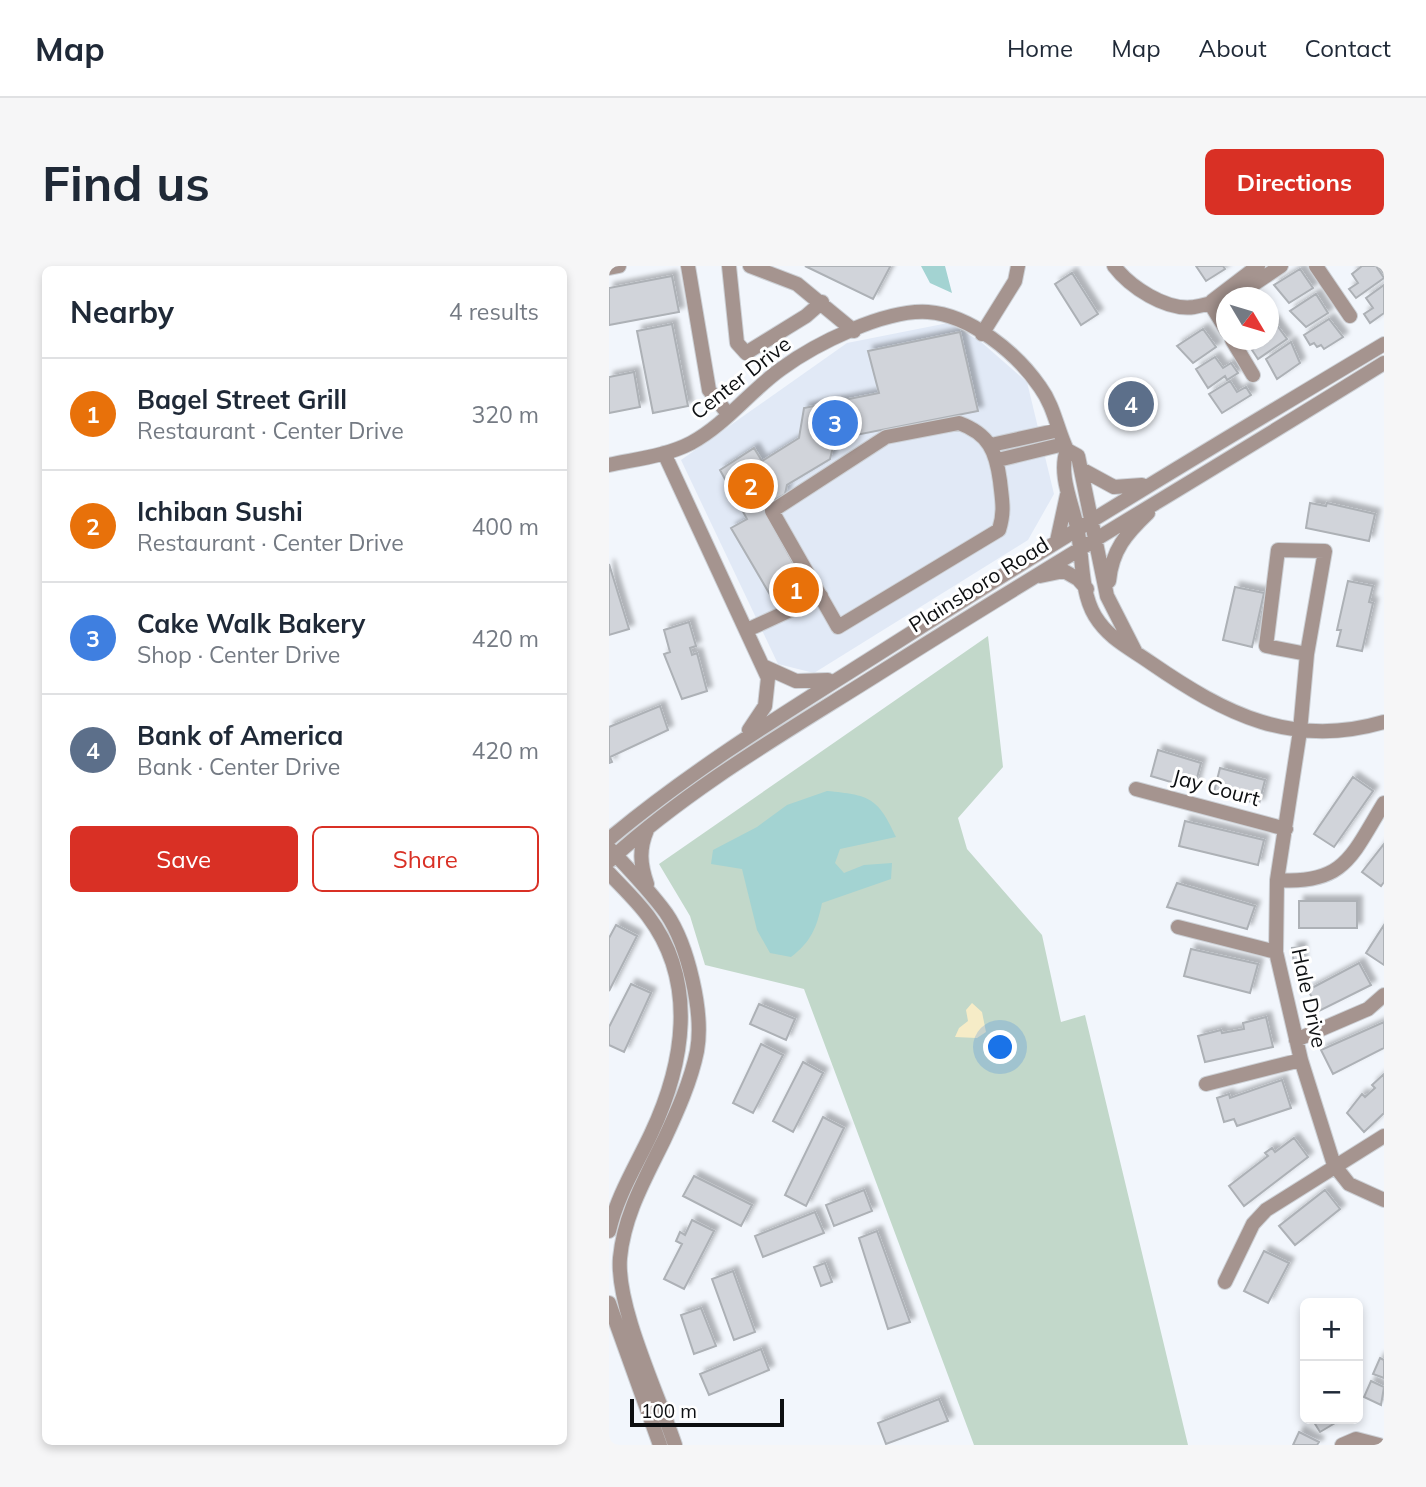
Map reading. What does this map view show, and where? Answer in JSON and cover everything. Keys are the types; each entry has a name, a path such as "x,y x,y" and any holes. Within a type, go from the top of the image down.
{"street":[{"path":"609,268 619,266"},
{"path":"688,266 709,390 728,414"},
{"path":"729,266 737,343 746,353 806,316 823,302"},
{"path":"750,266 797,284 823,302 854,331"},
{"path":"982,334 1014,281 1018,266"},
{"path":"1114,266 1133,287 1153,296 1192,308 1216,302"},
{"path":"1210,303 1255,271 1281,266"},
{"path":"1317,266 1350,316"},
{"path":"1242,287 1255,271"},
{"path":"1210,303 1216,313"},
{"name":"Center Drive","path":"609,465 664,453 692,442 782,368 854,331 902,314 927,312 948,316 982,334 1015,359 1039,385 1063,441 1078,456 1107,596 1135,651"},
{"name":"Plainsboro Road","path":"609,839 657,800 744,737 1159,478 1384,344"},
{"path":"1238,350 1253,375"},
{"name":"Plainsboro Road","path":"611,855 724,771 1080,546 1384,363"},
{"path":"959,422 975,429 991,444 998,460 1005,510 999,530 838,627 772,511 886,437 959,422"},
{"path":"991,444 1063,441"},
{"path":"998,460 1063,441"},
{"name":"Center Drive","path":"1063,441 1062,463 1077,529 1088,601 1101,624 1121,646 1135,651 1202,698 1242,717 1300,731 1360,729 1384,722"},
{"path":"664,453 765,667 767,699 758,719 744,737"},
{"path":"1081,469 1114,487 1135,488 1159,478"},
{"path":"1057,541 1068,487"},
{"path":"1107,596 1111,561 1123,538 1178,489"},
{"name":"Hale Drive","path":"1307,654 1266,646 1279,550 1325,551 1307,654 1300,731 1277,880 1276,952 1301,1059 1334,1165 1349,1184 1384,1200"},
{"path":"1028,579 1065,571 1087,589"},
{"path":"747,630 821,596"},
{"path":"765,667 788,679 805,683 822,683 848,671"},
{"name":"Jay Court","path":"1136,789 1286,829"},
{"path":"1277,880 1301,882 1335,873 1352,854 1384,803"},
{"path":"648,827 641,844 641,867 651,895"},
{"path":"611,855 667,915 690,973 697,1006 697,1049 677,1110 636,1195 624,1230 620,1270 623,1300 675,1445"},
{"path":"609,873 648,916 664,943 676,971 682,1013 677,1066 665,1103 620,1197 609,1231"},
{"path":"1178,927 1276,952"},
{"path":"1296,1040 1368,1009 1384,995"},
{"path":"1206,1084 1301,1059"},
{"path":"1225,1282 1253,1224 1266,1210 1334,1165 1366,1150 1384,1136"},
{"path":"609,1303 660,1445"},
{"path":"1342,1445 1356,1439 1379,1445"}],"shaded area":[{"path":"921,266 945,266 952,293 930,283"},
{"path":"948,323 980,341 1027,382 1054,494 1028,540 814,673 778,664 681,460 847,343"},
{"path":"988,636 1003,767 958,818 967,849 1042,935 1061,1022 1085,1015 1188,1445 974,1445 804,989 705,965 690,916 659,864"},
{"path":"827,791 853,794 871,800 884,814 896,837 840,849 835,863 844,873 864,865 892,863 891,879 822,903 818,919 804,946 791,957 770,953 757,930 742,869 711,864 713,850 757,827 787,805"}],"sand":[{"path":"972,1003 982,1012 986,1032 977,1038 955,1037 959,1028 968,1021 966,1010"}],"building":[{"path":"805,266 889,266 890,267 873,299"},
{"path":"1196,266 1223,266 1225,269 1206,281"},
{"path":"1362,266 1376,266 1384,278 1356,298 1349,289 1358,283 1352,274"},
{"path":"1300,269 1313,288 1289,303 1279,291 1279,287 1274,285"},
{"path":"1072,273 1098,314 1081,325 1055,284"},
{"path":"672,276 679,312 609,325 609,288"},
{"path":"1384,285 1384,313 1370,323 1364,314 1373,308 1366,298"},
{"path":"1316,294 1328,313 1306,327 1290,311"},
{"path":"1329,319 1343,337 1324,349 1314,343 1310,345 1304,335"},
{"path":"672,324 688,406 653,413 637,331"},
{"path":"1279,328 1287,339 1279,345"},
{"path":"1203,329 1216,347 1193,363 1177,346"},
{"path":"960,332 978,411 835,439 830,459 787,485 785,494 768,504 766,513 809,592 779,610 731,528 747,519 720,470 754,448 762,461 799,438 804,408 879,393 868,351"},
{"path":"1291,342 1300,363 1277,379 1266,359"},
{"path":"1252,350 1271,350 1258,359"},
{"path":"1215,357 1223,368 1231,363 1238,373 1227,380 1225,376 1208,388 1196,369"},
{"path":"634,372 640,407 609,413 609,377"},
{"path":"1230,381 1237,392 1246,387 1251,395 1222,413 1209,394"},
{"path":"1310,503 1326,506 1327,503 1375,514 1369,541 1306,528"},
{"path":"609,564 629,629 609,635"},
{"path":"1348,581 1373,586 1369,602 1373,603 1362,651 1337,646 1341,630 1337,630"},
{"path":"1235,587 1264,593 1252,647 1223,640"},
{"path":"689,622 696,646 690,648 692,655 697,653 707,691 682,699 664,654 670,652 664,630"},
{"path":"660,706 668,730 610,757 612,762 609,763 609,727"},
{"path":"1158,750 1201,763 1194,789 1151,776"},
{"path":"1220,768 1265,780 1259,804 1214,792"},
{"path":"1353,777 1373,791 1334,847 1314,834"},
{"path":"1185,821 1264,840 1258,865 1179,846"},
{"path":"1384,844 1384,882 1381,886 1362,872"},
{"path":"1177,883 1255,906 1247,929 1167,907"},
{"path":"1299,901 1357,901 1357,928 1299,928"},
{"path":"616,925 637,936 609,991 609,938"},
{"path":"1384,925 1384,965 1366,953"},
{"path":"1301,947 1302,964 1294,965 1292,948"},
{"path":"1191,949 1258,964 1250,993 1184,976"},
{"path":"1359,963 1371,985 1319,1011 1308,990"},
{"path":"631,984 651,993 624,1052 609,1045 609,1027"},
{"path":"759,1004 795,1019 786,1040 750,1024"},
{"path":"1266,1017 1273,1047 1205,1062 1198,1036 1221,1030 1222,1033 1244,1029 1243,1023"},
{"path":"1384,1022 1384,1048 1333,1074 1321,1050"},
{"path":"761,1044 783,1055 753,1113 733,1103"},
{"path":"803,1062 823,1073 793,1132 773,1121"},
{"path":"1384,1074 1384,1113 1364,1132 1347,1113 1362,1094 1365,1097 1375,1088 1372,1085"},
{"path":"1282,1080 1291,1108 1237,1126 1234,1119 1224,1122 1217,1098 1229,1094 1230,1098"},
{"path":"823,1117 844,1128 806,1206 785,1195"},
{"path":"1294,1138 1308,1157 1244,1206 1229,1186 1268,1156 1265,1153 1272,1148 1275,1152"},
{"path":"694,1176 752,1205 741,1226 683,1196"},
{"path":"864,1190 872,1211 834,1226 826,1205"},
{"path":"1325,1190 1340,1209 1295,1245 1279,1226"},
{"path":"815,1212 824,1233 763,1257 755,1236"},
{"path":"692,1220 714,1231 684,1289 664,1279 682,1244 676,1241 680,1232 685,1235"},
{"path":"877,1231 910,1322 888,1329 859,1238"},
{"path":"1264,1251 1289,1263 1268,1303 1244,1291"},
{"path":"825,1263 832,1282 821,1286 814,1267"},
{"path":"733,1271 755,1332 734,1340 712,1279"},
{"path":"701,1308 716,1346 694,1354 681,1315"},
{"path":"761,1349 769,1370 709,1395 700,1374"},
{"path":"1380,1358 1384,1360 1384,1378 1373,1374"},
{"path":"1371,1381 1384,1387 1381,1405 1364,1397"},
{"path":"939,1399 948,1421 886,1444 878,1423"},
{"path":"1315,1424 1333,1424 1320,1432"},
{"path":"1299,1432 1319,1442 1317,1445 1293,1445"}],"place":[{"name":"Bank of America","path":"1131,404"},
{"name":"Cake Walk Bakery","path":"835,423"},
{"name":"Ichiban Sushi","path":"751,486"},
{"name":"Bagel Street Grill","path":"796,590"}]}
